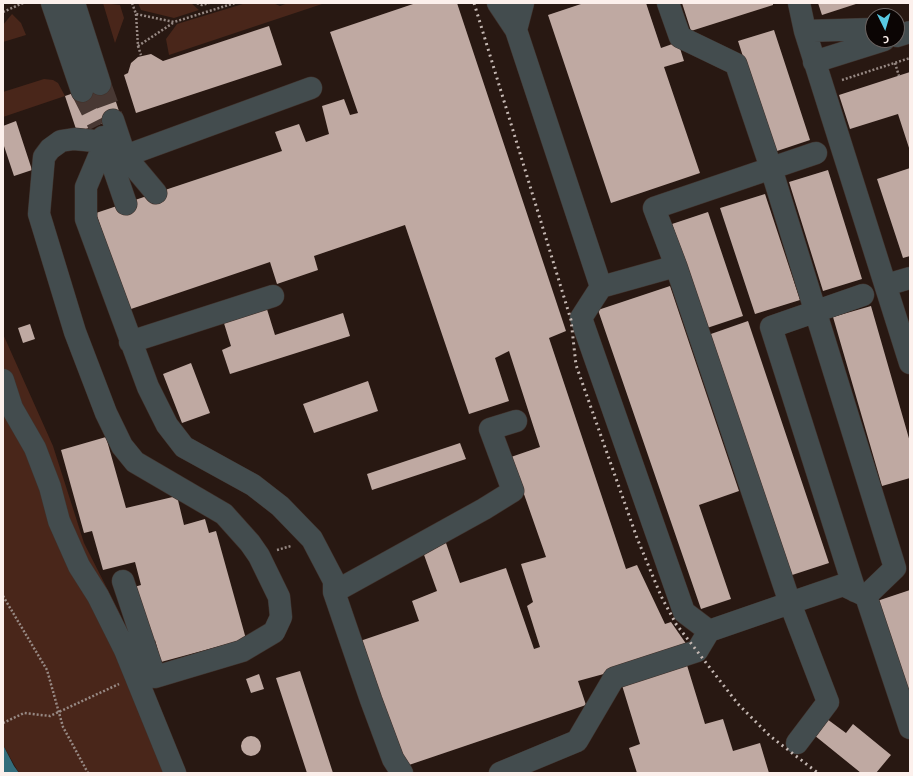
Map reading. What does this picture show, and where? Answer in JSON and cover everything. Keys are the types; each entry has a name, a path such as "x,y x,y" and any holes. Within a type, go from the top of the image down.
{"lane":[{"path":"52,3 91,88 74,3"},
{"path":"498,3 516,30 601,287"},
{"path":"516,30 523,3"},
{"path":"668,3 680,37 736,64 771,168 895,568 861,593"},
{"path":"799,3 804,31 910,363"},
{"path":"804,31 865,28"},
{"path":"814,62 865,46"},
{"path":"125,156 311,88"},
{"path":"106,129 125,156 156,194"},
{"path":"106,129 126,204"},
{"path":"106,129 86,187 86,219 130,342 148,387 164,419 184,447 253,485 280,506 312,539 334,581 334,592 393,759 402,773"},
{"path":"106,129 74,139 60,141 50,149 44,157 39,214 75,332 106,413 128,455 145,469 224,514 259,556 279,597 281,616 274,632 242,650 155,677 122,581"},
{"path":"797,742 828,702 790,603 676,266 654,208 816,153"},
{"path":"676,266 601,287 581,318 684,612 709,631"},
{"path":"886,285 910,278"},
{"path":"863,295 771,327 861,593 910,728"},
{"path":"130,342 273,296"},
{"path":"3,380 12,408 35,448 50,487 59,522 76,560 112,624 136,676 175,773"},
{"path":"334,592 484,509 513,491 490,429 516,422"},
{"path":"500,773 577,741 614,678 697,651 709,631 790,603 843,585 861,593"}],"path":[{"path":"3,12 23,3"},
{"path":"132,3 136,14 138,46 142,55"},
{"path":"197,3 205,5 209,3"},
{"path":"138,46 174,22 235,3"},
{"path":"205,5 207,11"},
{"path":"136,14 174,22"},
{"path":"822,87 910,58"},
{"path":"895,63 899,76"},
{"path":"259,556 312,539"},
{"path":"3,596 47,670 63,727 88,773"},
{"path":"3,723 24,714 50,716 136,676"}],"shaded area":[{"path":"103,3 120,5 124,18 115,43"},
{"path":"138,3 191,3 199,10 174,18 141,10"},
{"path":"246,3 273,3 280,6 288,3 325,3 169,55 166,39 177,24"},
{"path":"12,14 21,23 26,35 3,42 3,25"},
{"path":"44,79 53,80 58,83 65,96 3,117 3,92"},
{"path":"3,334 53,446 84,543 119,612 187,773 19,773 3,745"}],"water":[{"path":"3,745 14,766 19,773 3,773"}],"building":[{"path":"416,3 457,3 566,331 549,338 626,569 637,565 665,624 671,622 687,645 655,660 578,681 586,705 403,767 360,641 419,621 412,601 437,591 423,552 446,543 460,583 506,568 534,649 540,647 527,606 533,602 521,564 546,557 511,457 540,447 509,351 495,358 509,401 469,414 405,225 314,256 318,270 277,284 270,262 128,310 96,213 282,151 275,132 299,124 306,142 329,134 322,106 344,99 350,115 358,113 330,32"},
{"path":"584,3 646,3 661,48 678,42 684,61 664,67 700,173 611,203 548,15"},
{"path":"682,3 773,3 773,5 691,31"},
{"path":"818,3 859,3 822,15"},
{"path":"269,26 282,65 136,113 124,75 128,73 131,63 138,57 151,54 163,61"},
{"path":"774,30 810,140 774,152 738,41"},
{"path":"910,72 910,151 898,114 850,129 839,95"},
{"path":"109,81 121,117 77,132 65,96"},
{"path":"16,121 32,170 14,176 3,143 3,126"},
{"path":"910,168 910,256 903,258 877,179"},
{"path":"828,170 862,279 823,291 789,182"},
{"path":"765,194 800,300 755,314 720,208"},
{"path":"708,212 743,316 707,328 672,224"},
{"path":"670,286 739,491 699,505 731,599 701,609 598,310"},
{"path":"266,306 275,335 343,313 350,336 230,374 222,350 231,346 223,320"},
{"path":"871,306 910,442 910,478 882,486 833,317"},
{"path":"748,321 829,563 789,576 708,335"},
{"path":"30,324 35,339 23,343 18,328"},
{"path":"191,363 210,413 182,423 163,374"},
{"path":"368,381 378,411 314,433 303,404"},
{"path":"106,437 126,508 177,496 184,525 205,519 209,533 216,531 246,639 161,662 155,640 146,643 131,588 141,585 135,562 103,570 92,531 84,533 61,450"},
{"path":"460,443 466,459 372,490 367,474"},
{"path":"910,590 910,702 877,601"},
{"path":"686,662 705,724 723,719 733,751 760,743 769,773 637,773 629,748 640,744 621,682"},
{"path":"300,671 333,773 307,773 276,678"},
{"path":"259,674 264,689 251,693 246,679"},
{"path":"827,719 846,733 853,724 891,755 876,773 861,773 814,735"},
{"path":"247,736 255,736 261,742 261,750 255,756 247,756 241,750 241,742"}],"tunnel":[{"path":"100,84 113,120"},
{"path":"82,91 99,125"}],"railway":[{"path":"474,3 571,320 576,365 637,538 661,596 676,624 738,704 770,736 818,773"}]}
